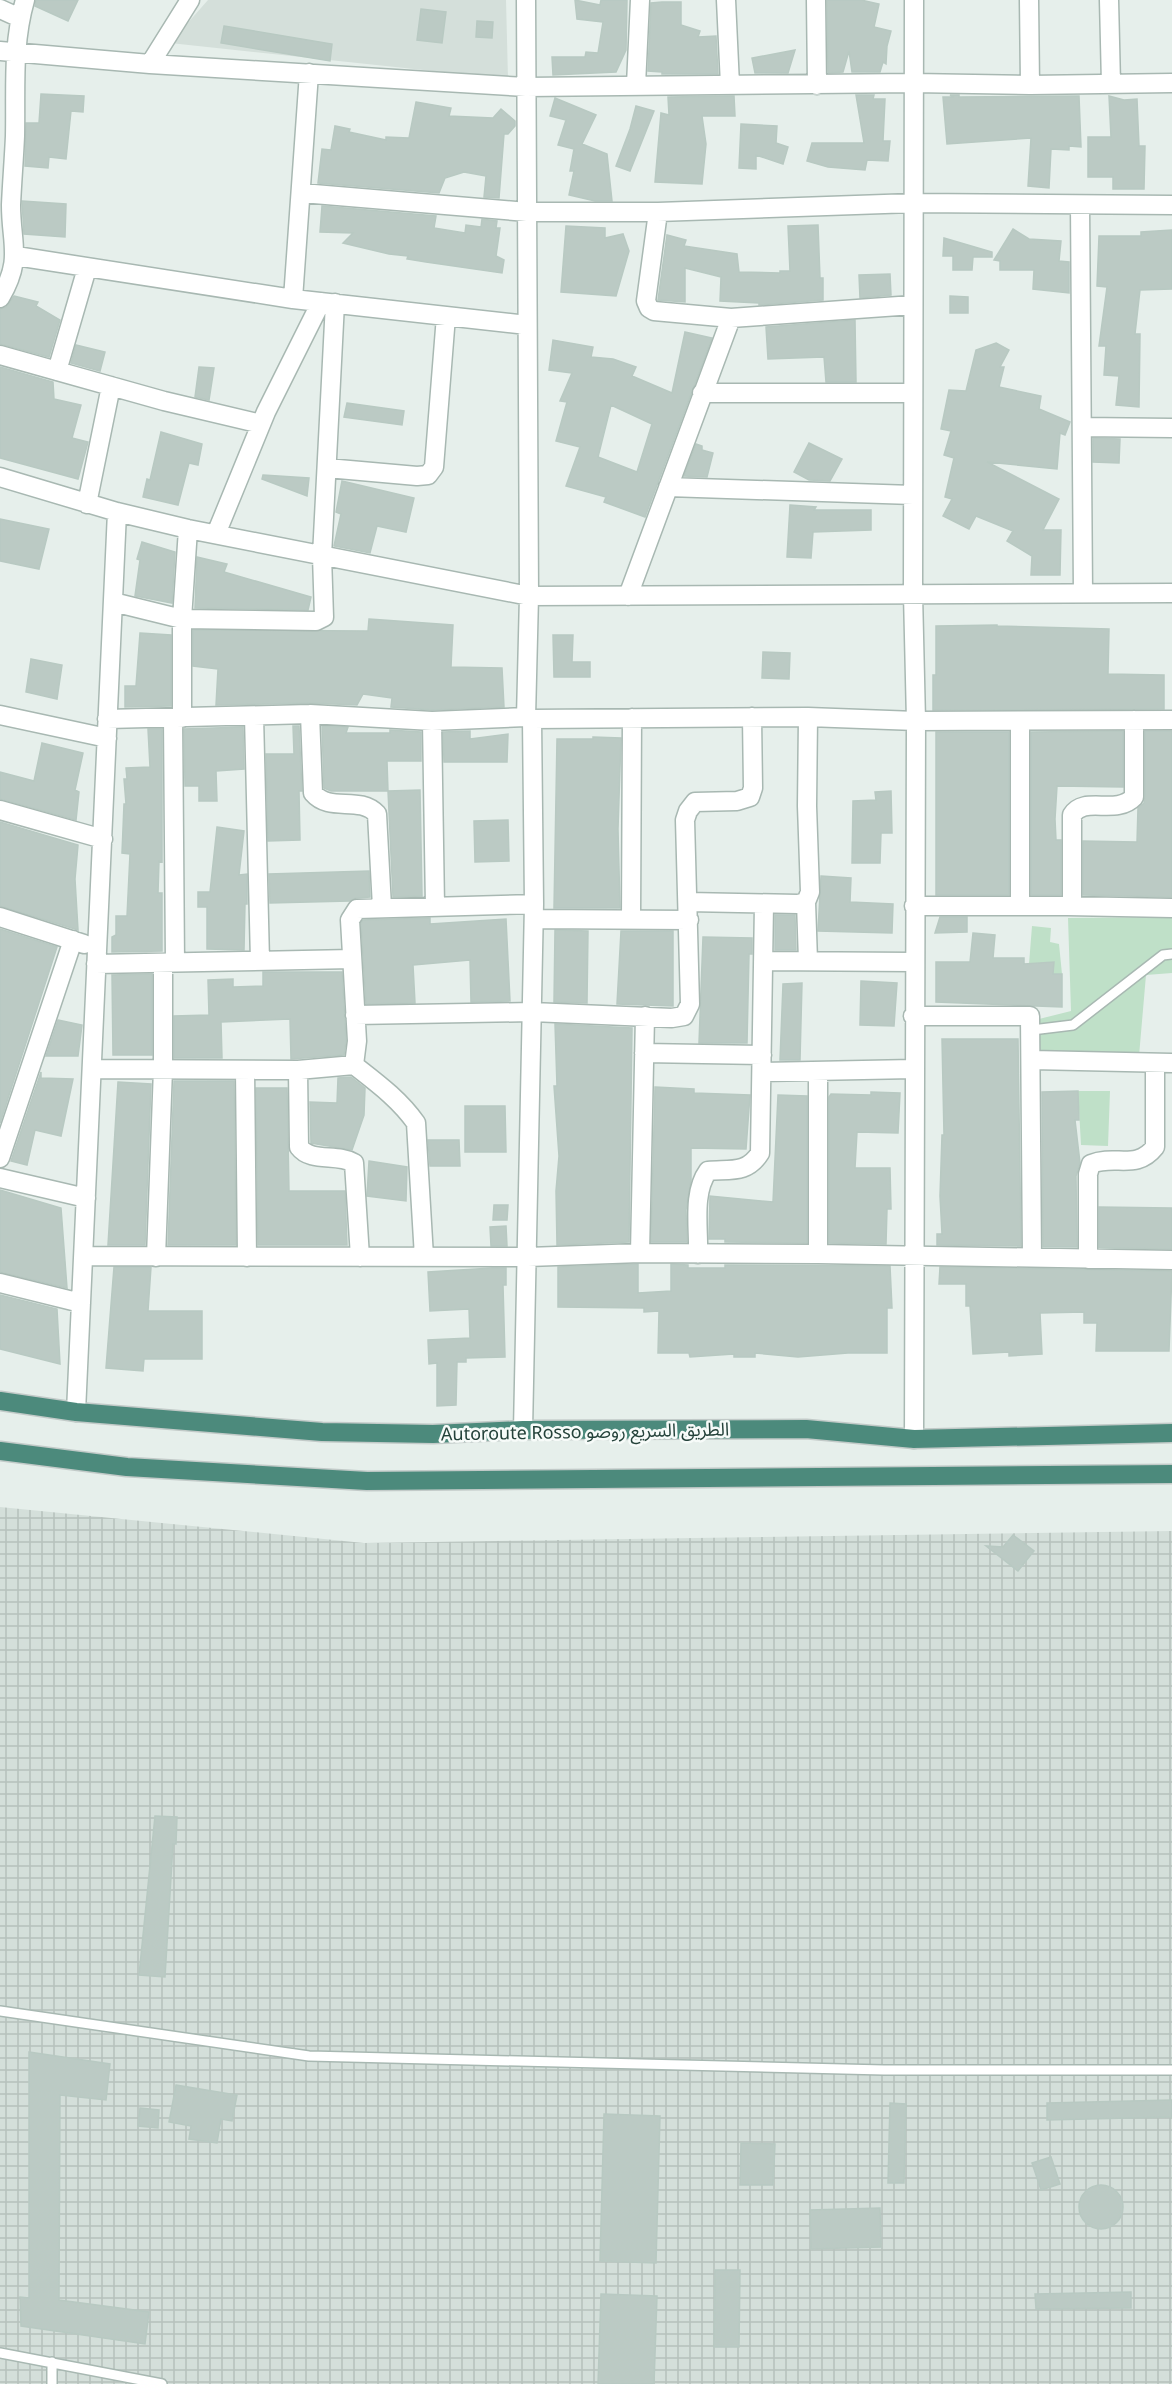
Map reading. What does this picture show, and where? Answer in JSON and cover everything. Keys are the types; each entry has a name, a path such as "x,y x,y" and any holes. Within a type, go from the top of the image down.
{"highway":[{"name":"Autoroute Rosso الطريق السريع روصو","path":"0,1401 76,1412 322,1432 433,1434 523,1430 806,1429 914,1439 1172,1433"},
{"path":"0,1451 127,1467 367,1481 1172,1474"}],"street":[{"path":"0,298 9,282 16,256 6,221 7,52 25,0"},
{"path":"150,64 190,0"},
{"path":"523,1430 534,912 529,718 526,0"},
{"path":"636,86 640,0"},
{"path":"726,0 730,85"},
{"path":"816,0 817,85"},
{"path":"914,0 913,594 916,721 913,962 914,1439"},
{"path":"1029,0 1030,85"},
{"path":"1109,0 1111,84"},
{"path":"0,9 20,18"},
{"path":"7,52 150,64 526,87 1172,83"},
{"path":"293,299 309,73"},
{"path":"302,193 527,212 658,212 913,203 1172,205"},
{"path":"1080,205 1083,593"},
{"path":"658,212 646,301 649,308 654,311 731,318 913,305"},
{"path":"16,256 293,299 527,325"},
{"path":"57,371 87,268"},
{"path":"216,534 261,424 328,303"},
{"path":"113,603 182,619 320,620 324,617 322,556 327,468 328,303"},
{"path":"327,468 428,475 434,467 446,316"},
{"path":"628,596 731,318"},
{"path":"0,355 261,424"},
{"path":"87,504 111,386"},
{"path":"702,393 913,393"},
{"path":"1082,428 1172,428"},
{"path":"0,478 87,504 188,529 529,596 1172,593"},
{"path":"668,487 913,495"},
{"path":"76,1412 117,512"},
{"path":"156,1257 177,718 188,529"},
{"path":"107,719 310,714 432,721 752,717 916,721 1172,720"},
{"path":"310,714 313,793 319,800 327,803 361,804 371,808 377,814 382,907"},
{"path":"0,716 107,738"},
{"path":"254,716 260,961"},
{"path":"355,1015 532,1012 672,1018 684,1016 690,1004 685,820 695,802 737,801 750,797 753,788 752,717"},
{"path":"808,717 807,806 810,892 807,902 808,961"},
{"path":"632,718 632,920"},
{"path":"1067,906 1072,899 1072,815 1076,809 1083,806 1121,806 1134,797 1134,720"},
{"path":"432,721 435,906"},
{"path":"1015,906 1020,902 1020,721"},
{"path":"0,810 103,839"},
{"path":"688,902 764,904 807,902"},
{"path":"698,1254 699,1191 702,1179 708,1170 742,1168 753,1164 760,1153 764,904"},
{"path":"354,1065 357,1041 350,921 352,913 357,909 435,906 632,920 689,920"},
{"path":"914,906 1172,908"},
{"path":"0,917 73,940 97,957 169,963 352,959"},
{"path":"0,1158 73,940"},
{"path":"763,961 913,962"},
{"path":"913,1016 1027,1015 1032,1020 1032,1257"},
{"path":"640,1253 645,1016"},
{"path":"644,1053 762,1063 818,1071 913,1069"},
{"path":"1032,1060 1164,1063 1155,1147 1147,1157 1137,1161 1102,1160 1091,1164 1088,1174 1088,1259"},
{"path":"92,1068 298,1070 354,1065 386,1089 416,1123 424,1257"},
{"path":"245,1070 247,1257"},
{"path":"298,1070 298,1147 308,1155 347,1159 354,1163 360,1257"},
{"path":"818,1071 818,1254"},
{"path":"0,1178 86,1198"},
{"path":"83,1257 528,1257 640,1253 1172,1260"},
{"path":"0,1283 81,1303"}],"lane":[{"path":"1032,1030 1073,1025 1162,955 1172,954"},
{"path":"0,2011 309,2056 884,2070 1172,2070"},
{"path":"0,2352 162,2384"},
{"path":"52,2362 52,2384"}],"shaded area":[{"path":"208,0 506,0 508,79 170,43"},
{"path":"0,1507 364,1543 1172,1531 1172,2384 0,2384"}],"green space":[{"path":"1172,917 1172,973 1146,975 1139,1056 1072,1061 1040,1050 1039,1019 1071,1011 1068,918"},
{"path":"1032,926 1051,928 1050,942 1059,944 1062,974 1053,974 1054,962 1029,964"},
{"path":"1078,1091 1110,1091 1108,1146 1081,1145"}],"building":[{"path":"36,0 78,0 68,21 35,6"},
{"path":"575,0 600,5 601,0 627,0 626,50 616,72 553,75 552,57 585,57 586,52 598,53 603,22 577,19"},
{"path":"827,0 861,0 879,4 874,27 891,31 886,64 883,62 880,72 852,72 849,51 843,72 828,73"},
{"path":"681,2 681,25 700,31 698,37 716,36 718,74 662,74 662,72 648,71 651,3"},
{"path":"421,9 446,12 442,43 417,40"},
{"path":"477,21 493,22 492,38 476,37"},
{"path":"224,26 332,44 330,61 221,43"},
{"path":"795,50 788,73 755,73 752,58"},
{"path":"41,94 84,96 83,112 71,111 66,159 49,157 48,168 25,166 26,123 39,123"},
{"path":"856,95 874,95 873,99 885,99 883,141 890,141 888,161 867,160 865,170 828,167 807,161 812,143 864,143"},
{"path":"950,95 959,95 959,97 1079,96 1081,147 1069,146 1069,150 1051,149 1049,188 1028,186 1031,138 947,144 943,97 954,97"},
{"path":"734,96 735,116 702,116 706,144 702,184 655,182 661,113 669,115 668,97"},
{"path":"1109,96 1124,100 1137,99 1139,146 1145,146 1144,189 1113,189 1113,177 1088,177 1088,137 1111,137"},
{"path":"555,98 596,115 582,144 607,154 612,201 595,201 569,195 574,171 570,171 574,149 558,145 566,120 550,116"},
{"path":"416,102 451,108 449,116 493,118 501,109 515,121 515,126 508,134 504,134 499,198 484,197 486,176 464,172 445,178 439,193 318,183 322,149 331,150 335,126 350,129 349,132 386,140 386,137 409,138"},
{"path":"636,106 654,111 630,171 616,166"},
{"path":"741,124 777,126 776,143 788,147 783,164 756,155 756,169 739,168"},
{"path":"22,201 66,204 65,237 24,234"},
{"path":"322,206 436,216 434,228 465,233 466,225 481,227 482,219 497,221 496,228 500,228 496,256 504,260 502,273 407,259 408,256 343,243 353,233 320,232"},
{"path":"818,225 823,300 759,305 759,303 720,301 721,277 685,268 685,302 658,300 667,235 686,240 684,246 737,254 739,272 780,273 780,271 790,271 788,226"},
{"path":"566,226 605,228 605,238 623,234 629,251 616,296 561,292"},
{"path":"1013,229 1029,239 1061,241 1059,261 1069,262 1069,293 1033,289 1034,270 1000,270 1000,261 994,260"},
{"path":"1172,230 1172,289 1140,290 1135,334 1140,334 1139,407 1116,405 1119,376 1104,375 1106,346 1099,346 1107,287 1097,286 1099,236 1141,236 1141,232"},
{"path":"944,238 992,252 992,257 973,257 972,270 953,270 953,256 943,256"},
{"path":"890,274 891,295 860,298 859,275"},
{"path":"14,296 38,302 36,306 60,320 49,357 0,344 0,309 6,307"},
{"path":"950,296 968,297 968,313 950,313"},
{"path":"855,320 856,382 826,382 824,357 768,359 766,327"},
{"path":"685,332 712,338 645,517 604,502 606,497 566,486 580,447 556,441 567,402 560,401 572,373 549,370 553,340 593,347 591,357 613,359 636,367 632,376 672,393","holes":["611,405 652,424 637,472 598,457"]},
{"path":"996,343 1009,350 1000,367 1004,367 999,387 1041,396 1039,409 1070,422 1065,435 1060,433 1057,469 987,462 1059,499 1043,530 1061,530 1060,575 1031,575 1032,556 1007,541 1013,531 976,516 969,529 943,516 952,499 945,497 954,458 944,455 951,431 941,429 949,390 966,391 976,350"},
{"path":"76,345 105,352 100,371 71,363"},
{"path":"0,367 53,382 54,399 81,405 72,438 88,442 78,479 0,458"},
{"path":"199,367 214,368 209,400 195,397"},
{"path":"347,403 404,411 402,425 344,417"},
{"path":"161,432 202,444 198,465 189,463 178,505 143,497 147,479 150,480"},
{"path":"1093,438 1120,439 1119,463 1093,462"},
{"path":"809,443 842,459 830,481 809,480 794,472"},
{"path":"696,444 702,446 702,450 713,453 707,477 684,476"},
{"path":"263,475 309,478 307,496 262,479"},
{"path":"342,481 414,498 406,532 377,526 370,553 334,546 341,514 336,512"},
{"path":"790,505 816,507 814,510 871,510 871,530 813,532 811,558 787,557"},
{"path":"0,519 49,529 39,569 0,561"},
{"path":"142,542 175,552 172,603 135,596 140,560 137,559"},
{"path":"197,557 227,564 224,572 311,597 308,610 195,608"},
{"path":"369,619 453,625 451,667 502,668 504,707 432,710 391,707 392,698 363,694 357,705 310,703 216,705 218,669 193,666 193,630 368,631"},
{"path":"997,625 1109,629 1108,674 1164,675 1164,709 933,710 936,626"},
{"path":"140,633 171,635 171,706 125,707 125,686 136,686"},
{"path":"553,635 573,635 572,662 590,662 590,677 554,677"},
{"path":"763,652 790,653 789,679 762,678"},
{"path":"31,659 62,665 57,699 26,692"},
{"path":"293,726 299,726 302,791 299,791 300,840 268,841 266,754 294,754"},
{"path":"322,726 348,727 346,733 390,733 390,730 421,732 421,761 387,761 388,791 331,791 324,788"},
{"path":"243,727 244,769 216,771 217,801 199,801 199,786 185,786 184,729"},
{"path":"148,729 162,729 162,862 159,861 158,893 162,893 162,951 112,952 112,937 116,935 116,916 127,916 130,854 122,853 124,804 126,804 124,779 127,779 126,768 150,767"},
{"path":"470,731 470,739 508,734 507,762 444,762 443,732"},
{"path":"1123,731 1123,787 1057,786 1055,819 1056,840 1061,840 1061,895 1031,895 1031,732"},
{"path":"1145,731 1172,731 1172,897 1083,895 1083,841 1137,842 1138,808 1144,803 1145,797"},
{"path":"936,732 1009,732 1009,895 936,895"},
{"path":"593,737 621,738 618,829 620,908 554,908 557,739 593,739"},
{"path":"42,743 83,753 75,790 79,792 76,820 0,799 0,772 34,781"},
{"path":"420,790 422,896 393,897 388,791"},
{"path":"891,791 892,833 881,833 880,863 852,863 853,801 876,800 875,792"},
{"path":"508,820 509,861 475,862 474,821"},
{"path":"0,822 78,845 75,879 78,930 0,906"},
{"path":"217,827 244,831 239,875 247,874 244,950 207,949 207,907 198,907 198,892 210,892"},
{"path":"369,871 370,897 350,901 270,903 269,874"},
{"path":"821,876 851,878 850,902 893,904 892,933 818,931"},
{"path":"775,915 795,915 796,950 775,950"},
{"path":"940,917 967,917 967,932 935,933"},
{"path":"430,918 430,924 506,919 510,1001 471,1002 470,960 413,965 415,1003 366,1004 361,923 363,920"},
{"path":"0,929 57,947 0,1123"},
{"path":"555,930 588,931 587,1003 554,1002"},
{"path":"621,931 673,931 673,1006 617,1004"},
{"path":"973,933 995,935 993,958 1024,958 1024,964 1054,962 1053,974 1062,974 1062,1007 936,1002 936,962 970,962"},
{"path":"703,937 752,938 752,954 749,954 747,1043 699,1043"},
{"path":"263,972 342,972 346,1041 344,1055 291,1059 290,1019 221,1022 222,1058 174,1058 174,1016 209,1015 208,980 233,979 233,987 263,986"},
{"path":"152,974 152,1055 113,1055 112,975"},
{"path":"861,981 897,983 894,1026 860,1025"},
{"path":"802,983 800,1060 780,1060 783,984"},
{"path":"58,1020 82,1025 78,1056 46,1056"},
{"path":"555,1024 632,1028 629,1242 557,1245 556,1191 559,1156 554,1086 557,1086"},
{"path":"942,1039 1018,1039 1021,1246 937,1245 937,1234 942,1234 940,1196 942,1135 944,1135"},
{"path":"41,1072 41,1078 73,1079 61,1136 35,1130 27,1165 11,1161"},
{"path":"351,1077 365,1088 364,1115 352,1150 311,1143 310,1102 337,1103 338,1078"},
{"path":"174,1081 234,1081 236,1245 168,1245"},
{"path":"118,1082 151,1084 145,1245 108,1245"},
{"path":"655,1087 694,1089 694,1093 750,1095 746,1149 691,1148 691,1180 686,1210 687,1242 651,1242"},
{"path":"256,1088 287,1088 289,1191 345,1191 347,1245 258,1245"},
{"path":"1078,1091 1079,1120 1075,1120 1080,1163 1076,1176 1077,1247 1043,1247 1042,1092"},
{"path":"871,1092 900,1093 898,1133 857,1132 855,1168 890,1168 891,1209 887,1209 886,1244 829,1243 829,1097 831,1094 871,1095"},
{"path":"778,1095 807,1096 807,1243 725,1242 725,1239 709,1239 710,1196 773,1202"},
{"path":"465,1106 505,1106 506,1152 465,1152"},
{"path":"428,1140 459,1140 460,1166 430,1166"},
{"path":"369,1161 407,1167 406,1201 367,1196"},
{"path":"0,1190 61,1208 67,1288 0,1272"},
{"path":"494,1205 508,1205 507,1220 493,1220"},
{"path":"1099,1207 1172,1208 1172,1249 1099,1248"},
{"path":"506,1226 507,1246 491,1246 490,1227"},
{"path":"638,1264 638,1293 671,1291 671,1264 688,1265 688,1268 725,1268 725,1265 890,1266 892,1308 887,1308 887,1353 798,1357 755,1353 755,1357 734,1357 734,1354 690,1357 689,1353 658,1353 659,1311 644,1312 644,1308 558,1307 558,1267"},
{"path":"114,1267 151,1267 148,1311 202,1311 202,1359 144,1359 143,1371 106,1368"},
{"path":"940,1267 1172,1271 1169,1351 1096,1351 1097,1323 1084,1323 1084,1312 1040,1313 1042,1354 1009,1356 1009,1352 973,1354 970,1306 966,1306 966,1284 939,1284"},
{"path":"506,1268 506,1285 503,1285 505,1357 466,1358 466,1362 457,1362 456,1405 437,1406 437,1363 429,1364 428,1340 470,1338 469,1309 430,1311 428,1272"},
{"path":"0,1295 57,1309 60,1364 0,1349"},
{"path":"1013,1535 1034,1551 1018,1571 986,1546 1003,1547"},
{"path":"155,1816 177,1817 176,1844 173,1844 165,1977 139,1975"},
{"path":"29,2052 110,2064 106,2100 60,2095 59,2300 149,2312 145,2344 21,2326 20,2297 29,2298"},
{"path":"176,2085 237,2095 232,2121 221,2119 217,2143 189,2139 191,2126 169,2122"},
{"path":"1172,2100 1172,2117 1047,2120 1047,2103"},
{"path":"890,2103 906,2104 904,2183 888,2183"},
{"path":"140,2108 159,2110 158,2128 138,2126"},
{"path":"604,2114 660,2116 656,2263 600,2261"},
{"path":"741,2143 775,2144 773,2185 740,2185"},
{"path":"1051,2157 1060,2184 1041,2190 1032,2163"},
{"path":"1101,2185 1110,2186 1117,2191 1122,2198 1122,2216 1117,2223 1110,2228 1101,2229 1092,2228 1085,2223 1080,2216 1079,2207 1080,2198 1085,2191 1092,2186"},
{"path":"880,2208 881,2247 811,2249 810,2210"},
{"path":"715,2270 740,2270 739,2347 714,2347"},
{"path":"1131,2292 1131,2308 1036,2309 1035,2294"},
{"path":"601,2294 657,2296 654,2384 598,2384"}]}
